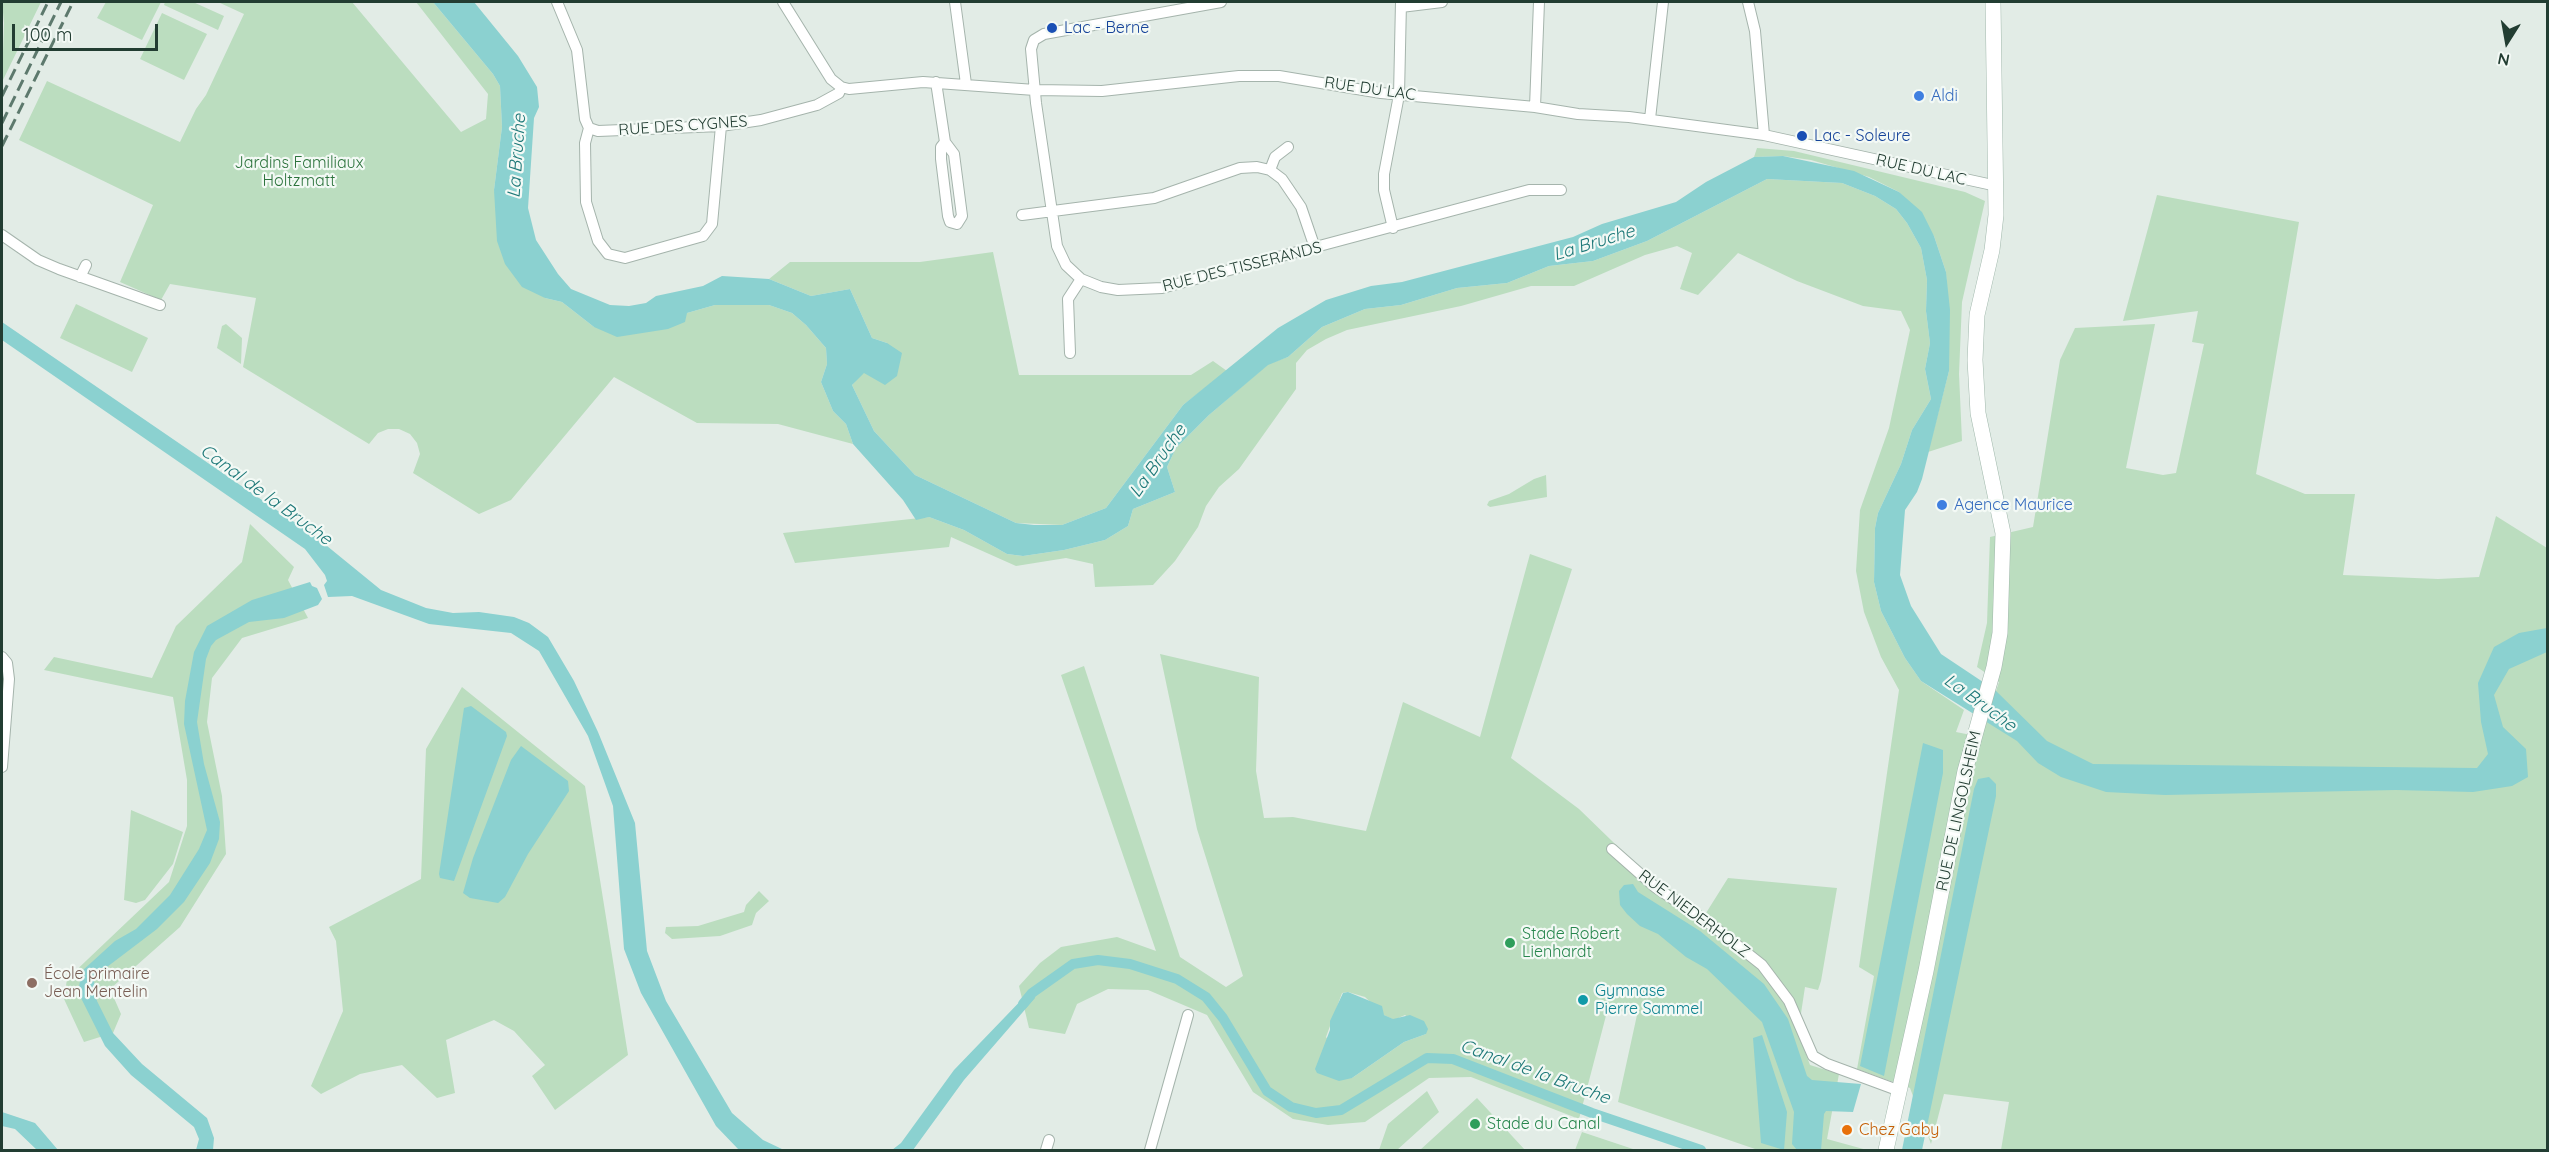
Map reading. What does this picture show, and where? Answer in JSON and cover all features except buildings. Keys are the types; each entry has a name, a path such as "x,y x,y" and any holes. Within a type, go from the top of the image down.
{"main road":[{"name":"RUE DE LINGOLSHEIM","path":"1886,1150 1960,792 1994,667 2001,617 2003,533 1978,413 1975,347 1977,315 1994,233 1997,186 1993,2"}],"street":[{"path":"557,2 577,50 585,119 589,128 585,143 586,202 598,241 608,254 625,258 703,236 712,224 721,126"},
{"path":"783,2 831,79 841,87"},
{"path":"955,2 966,84"},
{"path":"1070,353 1068,299 1081,279 1066,264 1057,246 1031,49 1038,36 1221,2"},
{"path":"1393,228 1384,190 1384,174 1399,95 1401,4 1442,2"},
{"path":"1535,107 1539,2"},
{"path":"1650,119 1663,2"},
{"path":"1748,2 1755,31 1764,135"},
{"name":"RUE DU LAC","path":"841,87 863,88 908,82 936,82 1035,90 1129,90 1223,77 1265,76 1399,95 1535,107 1578,114 1650,119 1764,135 1997,186"},
{"path":"936,82 945,142 941,159 948,216 950,222 957,224 962,216 954,154 945,142"},
{"name":"RUE DES CYGNES","path":"589,128 598,131 721,126 762,120 817,105 838,93 841,87"},
{"path":"1270,170 1275,157 1288,147"},
{"path":"1022,215 1052,209 1112,205 1154,198 1240,168 1257,167 1270,170 1282,178 1301,207 1315,248"},
{"name":"RUE DES TISSERANDS","path":"1081,279 1101,287 1118,290 1162,288 1529,190 1561,190"},
{"path":"2,235 38,260 160,305"},
{"path":"80,277 86,265"},
{"path":"2,658 8,663 9,679 2,767"},
{"name":"RUE NIEDERHOLZ","path":"1612,849 1655,887 1709,923 1762,965 1789,1001 1812,1056 1900,1091"},
{"path":"1150,1150 1188,1015"}],"green space":[{"path":"2,2 41,2 2,82 4,23"},
{"path":"106,2 161,2 142,40 97,18"},
{"path":"165,2 193,2 224,16 218,30 164,5"},
{"name":"Jardins Familiaux Holtzmatt","path":"218,2 352,2 461,132 486,119 488,94 416,2 433,2 493,74 500,86 502,127 494,190 545,298 562,302 594,327 687,313 715,305 769,305 792,313 826,348 827,364 821,382 833,411 846,424 853,444 778,424 697,423 614,377 511,500 479,514 413,473 420,454 417,443 410,434 399,429 388,429 378,433 369,444 243,367 256,298 170,284 161,300 120,282 153,205 19,140 47,81 180,142 196,109 206,95 244,14"},
{"path":"162,13 207,34 184,80 140,59"},
{"path":"1757,148 1794,151 1965,192 1985,201 1962,302 1959,374 1962,441 1928,452 1949,371 1946,272 1934,236 1899,192 1869,177 1811,160 1783,156 1754,157"},
{"path":"1767,179 1842,183 1875,196 1896,209 1921,248 1927,280 1926,311 1930,343 1925,369 1931,399 1912,430 1901,464 1878,513 1875,528 1874,582 1881,611 1905,658 1921,681 1964,710 1956,732 1981,737 1999,682 1977,667 1987,623 1990,537 2033,527 2060,360 2075,328 2155,324 2126,468 2163,475 2176,473 2204,344 2192,342 2198,311 2123,321 2157,195 2299,222 2256,474 2305,494 2355,494 2343,575 2438,579 2479,577 2496,516 2547,548 2547,1150 2001,1150 2009,1102 1944,1094 1931,1144 1910,1088 1857,1069 1874,976 1859,967 1899,690 1881,657 1864,612 1856,571 1860,510 1889,428 1910,330 1901,311 1863,306 1797,281 1738,253 1698,295 1680,289 1692,253 1677,246 1645,255 1574,286 1531,286 1461,306 1347,330 1326,339 1307,350 1296,363 1296,389 1239,469 1219,487 1206,506 1198,527 1175,561 1153,585 1095,587 1093,564 1066,558 1016,566 951,537 949,547 795,563 783,533 929,517 964,530 1007,554 1023,556 1064,550 1105,540 1128,526 1133,509 1175,492 1167,467 1176,448 1209,415 1268,364 1288,357 1322,327 1365,309 1401,305 1457,288 1507,283 1549,266 1593,261 1647,241"},
{"path":"993,252 1019,375 1191,375 1213,361 1227,371 1183,405 1106,508 1062,525 1016,523 915,475 874,431 852,385 887,343 872,338 850,289 811,296 769,279 790,262 920,262"},
{"path":"76,304 148,338 132,372 60,338"},
{"path":"226,324 242,338 241,364 217,348 222,326"},
{"path":"1546,475 1547,497 1490,507 1487,505 1489,501 1509,494 1534,479"},
{"path":"250,524 294,567 288,580 308,618 242,638 212,678 207,722 222,796 226,854 180,927 110,989 121,1014 113,1033 84,1042 64,999 67,979 169,882 187,826 187,780 173,697 44,670 54,657 152,678 176,626 242,562"},
{"path":"1530,554 1572,569 1511,758 1579,809 1644,872 1706,913 1728,878 1837,888 1821,981 1818,990 1805,987 1798,1033 1810,1065 1839,1074 1827,1139 1867,1150 1758,1150 1618,1102 1637,1015 1608,1008 1579,1119 1471,1077 1429,1078 1365,1122 1328,1125 1293,1119 1253,1092 1207,1015 1148,990 1108,989 1077,1004 1065,1034 1029,1028 1019,986 1040,963 1061,947 1117,937 1156,951 1061,675 1084,666 1180,957 1226,987 1243,976 1197,829 1160,654 1259,677 1256,771 1264,818 1293,817 1366,831 1403,702 1480,737","holes":["1348,992 1365,997 1384,1015 1394,1020 1405,1015 1426,1034 1404,1042 1352,1078 1326,1037 1342,993"]},
{"path":"462,687 585,786 628,1055 555,1110 532,1076 545,1065 514,1031 494,1020 446,1040 455,1093 437,1098 402,1065 360,1074 321,1094 311,1086 343,1011 336,941 329,927 421,879 426,749"},
{"path":"131,810 183,832 173,864 145,900 136,903 124,900"},
{"path":"759,891 769,901 756,913 752,925 720,936 672,939 665,933 666,927 698,926 744,912 746,905"},
{"path":"1427,1091 1439,1112 1397,1150 1379,1150 1388,1124"},
{"name":"Stade du Canal","path":"1477,1098 1525,1150 1420,1150"},
{"path":"1582,1132 1636,1150 1575,1150"}],"water":[{"name":"La Bruche","path":"433,2 474,2 518,56 537,87 539,107 534,118 528,208 536,240 558,274 571,289 610,305 629,306 646,303 656,296 703,286 722,276 769,279 811,296 850,289 872,338 887,343 902,353 897,376 885,385 864,373 852,385 874,431 915,475 1016,523 1062,525 1106,508 1183,405 1278,328 1326,300 1371,286 1402,282 1573,237 1602,224 1676,202 1706,182 1754,157 1783,156 1854,171 1899,192 1922,212 1934,236 1946,272 1950,310 1949,371 1922,479 1917,492 1905,510 1900,575 1911,606 1941,654 1995,690 2047,741 2093,764 2477,768 2488,754 2481,722 2478,683 2494,647 2519,633 2547,628 2547,652 2509,669 2494,695 2503,727 2526,749 2528,777 2512,786 2473,792 2396,790 2165,795 2106,792 2061,777 2038,763 2017,741 1921,681 1905,658 1881,611 1874,582 1875,528 1878,513 1901,464 1912,430 1931,399 1925,369 1930,343 1926,311 1927,280 1921,248 1896,209 1875,196 1842,183 1767,179 1647,241 1593,261 1549,266 1507,283 1457,288 1401,305 1365,309 1322,327 1288,357 1268,365 1209,415 1176,448 1167,467 1175,492 1133,509 1128,526 1105,540 1064,550 1023,556 1007,554 964,530 929,517 916,520 903,500 853,444 846,424 833,411 821,382 827,364 826,348 792,313 769,305 715,305 687,313 685,322 668,329 617,337 594,327 562,302 545,298 522,287 505,264 497,241 494,190 502,127 500,86 493,74"},
{"path":"2,322 316,537 381,590 426,608 453,613 479,612 514,617 529,623 548,637 574,681 598,732 635,823 647,951 666,1001 732,1113 763,1140 784,1150 739,1150 716,1126 641,993 624,949 613,806 588,736 539,651 511,633 429,624 352,596 328,597 324,585 327,581 325,575 305,549 2,340"},
{"path":"310,582 317,588 322,599 318,605 284,618 249,622 216,640 211,646 206,659 197,722 204,764 220,822 219,839 210,863 184,902 157,929 103,970 94,981 97,1001 113,1033 142,1064 207,1118 214,1138 213,1150 196,1150 199,1139 194,1127 131,1075 105,1046 78,992 82,971 115,941 136,929 170,895 199,849 207,830 184,724 185,701 194,652 207,626 252,600"},
{"path":"471,706 506,732 507,736 454,881 440,878 439,874 464,708"},
{"path":"1923,743 1943,750 1943,773 1884,1076 1860,1066"},
{"path":"521,746 568,781 569,791 528,854 505,897 498,903 470,898 463,893 473,858 511,760"},
{"path":"1989,777 1996,784 1996,796 1922,1150 1902,1150 1974,789 1978,779"},
{"path":"1633,884 1638,892 1700,931 1764,984 1788,1019 1807,1076 1812,1080 1861,1084 1853,1112 1826,1111 1824,1114 1821,1150 1797,1150 1792,1144 1794,1112 1762,1022 1707,969 1686,957 1658,934 1640,926 1627,914 1620,905 1619,891 1624,885"},
{"path":"1030,991 1035,998 964,1080 913,1150 892,1150 901,1143 954,1070"},
{"path":"1348,992 1382,1006 1384,1015 1393,1019 1410,1015 1424,1021 1428,1029 1426,1034 1404,1042 1352,1078 1339,1081 1317,1073 1315,1069 1330,1030 1330,1021 1343,993"},
{"path":"1762,1035 1787,1112 1784,1150 1761,1143 1753,1038"},
{"path":"2,1112 35,1123 58,1150 37,1150 15,1129 2,1126"}],"waterway":[{"name":"Canal de la Bruche","path":"1023,1004 1032,993 1073,964 1098,960 1130,964 1177,979 1206,997 1223,1018 1267,1091 1291,1107 1316,1113 1341,1110 1427,1058 1453,1059 1592,1113 1701,1150"}],"railway":[{"path":"2,96 48,2"},
{"path":"2,123 61,2"},
{"path":"2,146 73,2"}],"place":[{"name":"Lac - Berne","path":"1052,28"},
{"name":"Aldi","path":"1919,96"},
{"name":"Lac - Soleure","path":"1802,136"},
{"name":"Agence Maurice","path":"1942,505"},
{"name":"Stade Robert Lienhardt","path":"1510,943"},
{"name":"École primaire Jean Mentelin","path":"32,983"},
{"name":"Gymnase Pierre Sammel","path":"1583,1000"},
{"name":"Stade du Canal","path":"1475,1124"},
{"name":"Chez Gaby","path":"1847,1130"}]}
